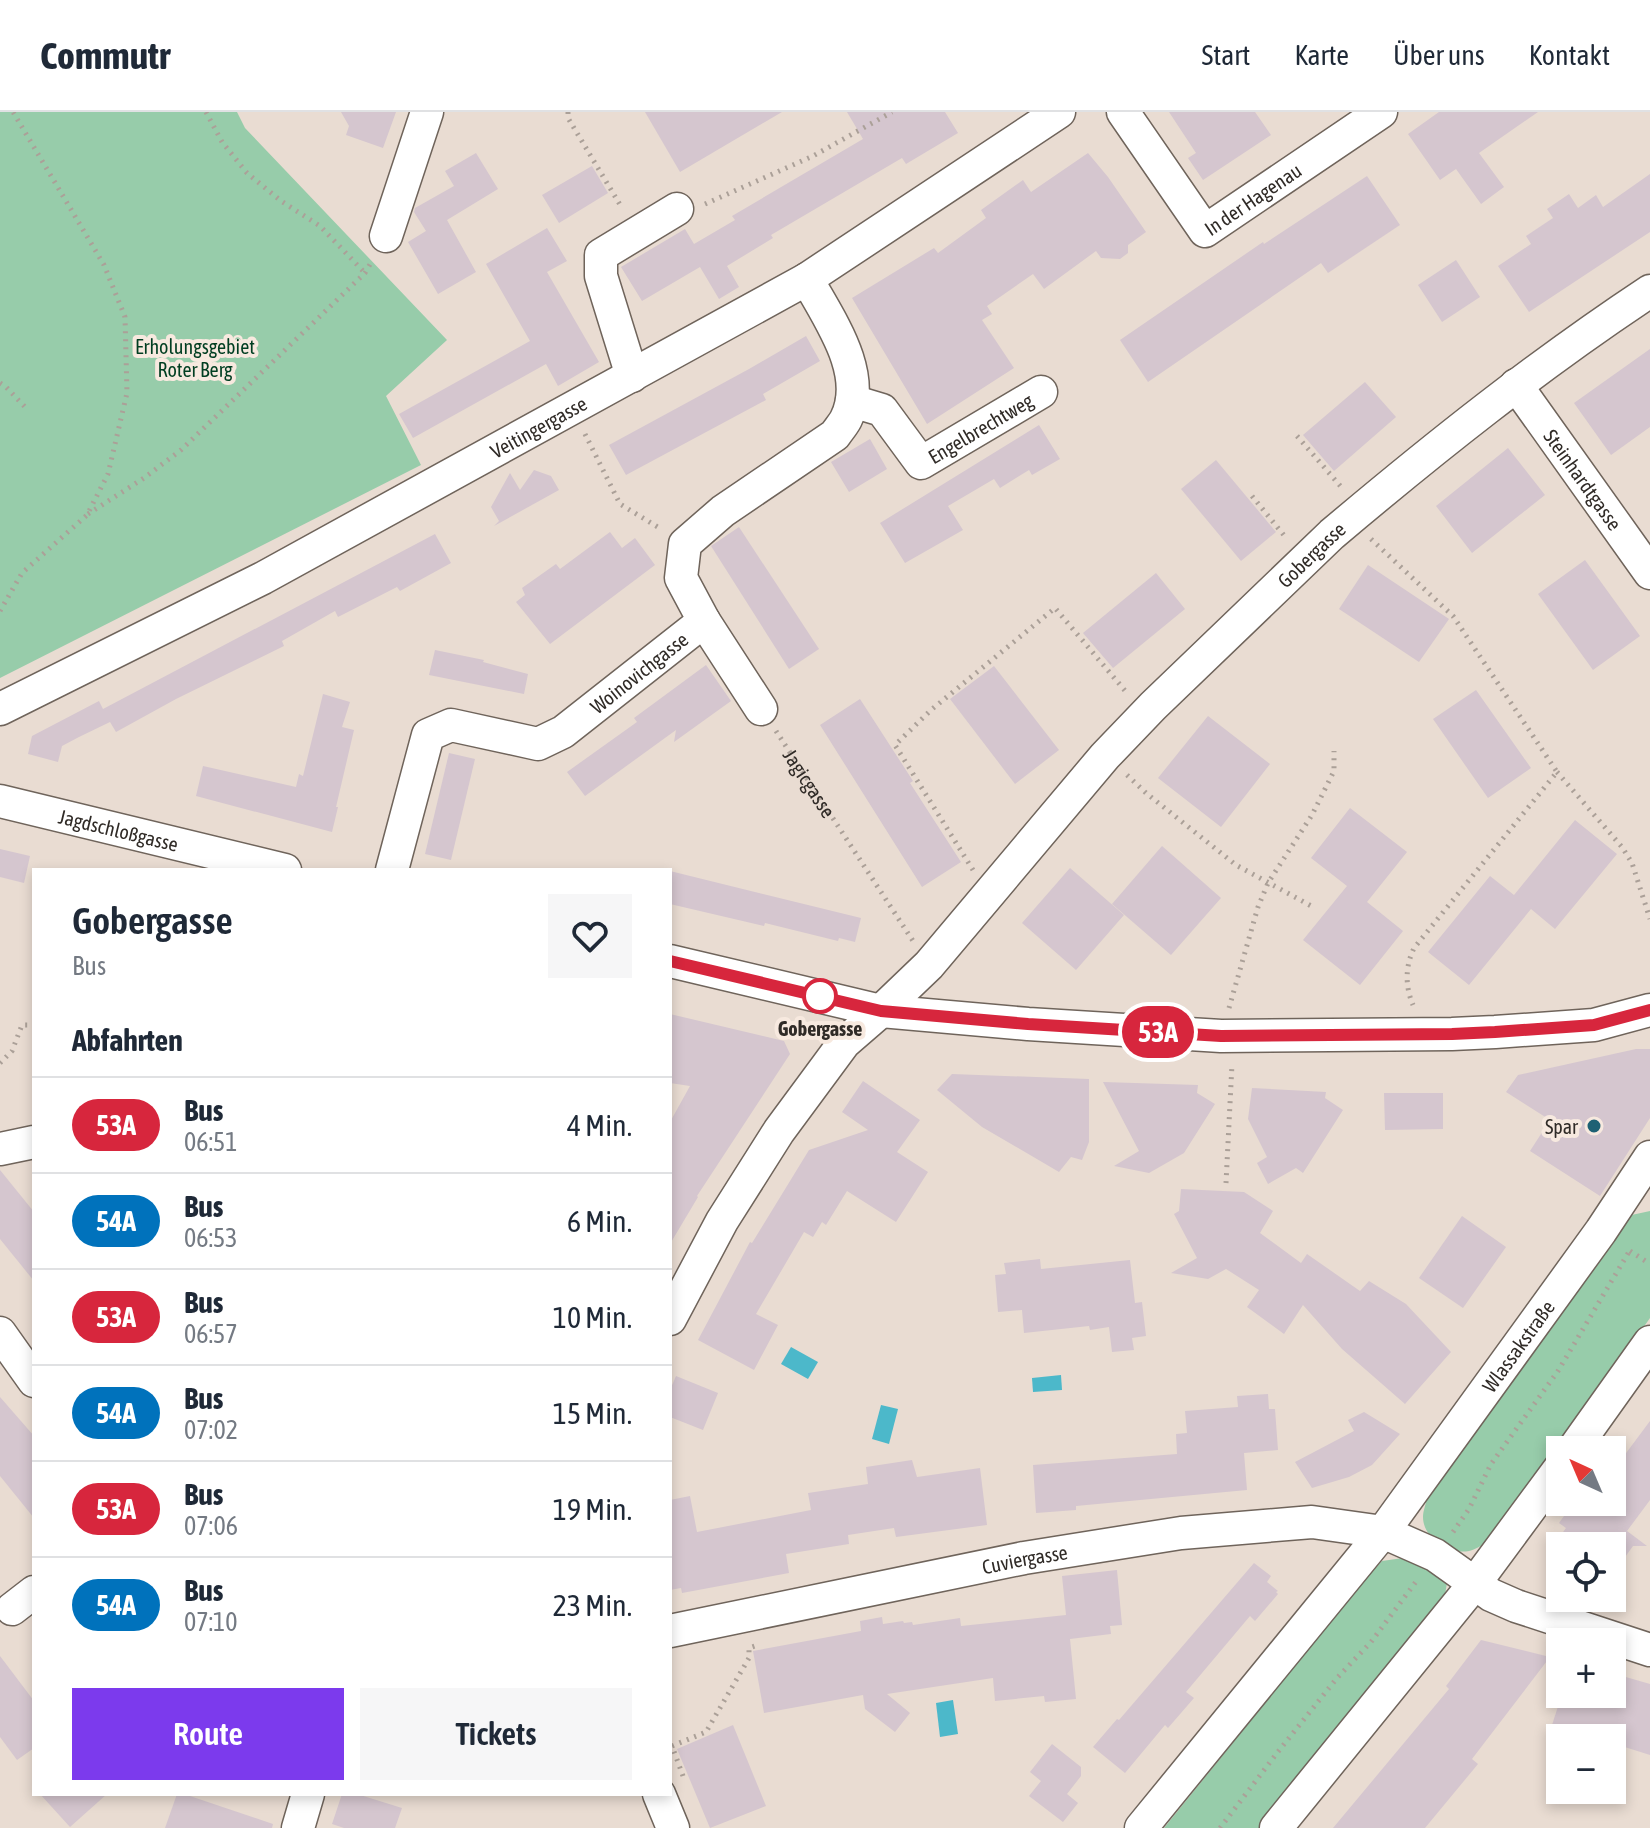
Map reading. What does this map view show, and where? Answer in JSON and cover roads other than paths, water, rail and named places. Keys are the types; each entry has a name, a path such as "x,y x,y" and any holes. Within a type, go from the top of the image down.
{"street":[{"path":"386,236 427,112"},
{"name":"Veitingergasse","path":"0,709 263,578 807,279 1059,112"},
{"name":"In der Hagenau","path":"1123,112 1205,231 1381,112"},
{"path":"632,376 601,276 601,255 677,209"},
{"path":"807,279 847,355 853,378 852,401"},
{"name":"Gobergasse","path":"672,1315 722,1221 779,1131 844,1043 929,965 1105,756 1332,534 1516,385 1650,291"},
{"name":"Steinhardtgasse","path":"1516,385 1650,573"},
{"name":"Engelbrechtweg","path":"852,401 882,410 921,463 1041,392"},
{"name":"Woinovichgasse","path":"393,868 428,735 451,725 538,744 563,732 704,621 681,578 685,544 723,511 835,435 846,419 852,401"},
{"path":"704,621 761,709"},
{"name":"Jagdschloßgasse","path":"0,801 277,868"},
{"path":"672,961 881,1011 1028,1024 1226,1048 1594,1025 1650,1010"},
{"path":"0,1149 32,1142"},
{"name":"Wlassakstraße","path":"1141,1828 1383,1532 1601,1231 1650,1157"},
{"path":"0,1333 32,1378"},
{"path":"1583,1436 1650,1342"},
{"path":"1276,1828 1475,1583 1546,1487"},
{"name":"Cuviergasse","path":"672,1631 1024,1558 1181,1533 1312,1522 1383,1532"},
{"path":"1383,1532 1435,1555 1491,1595 1650,1650"},
{"path":"298,1828 307,1796"},
{"path":"672,1796 673,1828"}],"water":[{"path":"791,1347 818,1362 808,1379 781,1364"},
{"path":"1061,1375 1062,1390 1033,1392 1032,1378"},
{"path":"881,1405 898,1409 889,1444 872,1439"},
{"path":"953,1700 958,1734 940,1737 936,1703"}],"place":[{"name":"Gobergasse","path":"820,996"},
{"name":"Spar","path":"1594,1126"}],"park label":[{"name":"Erholungsgebiet Roter Berg","path":"195,358"}]}
